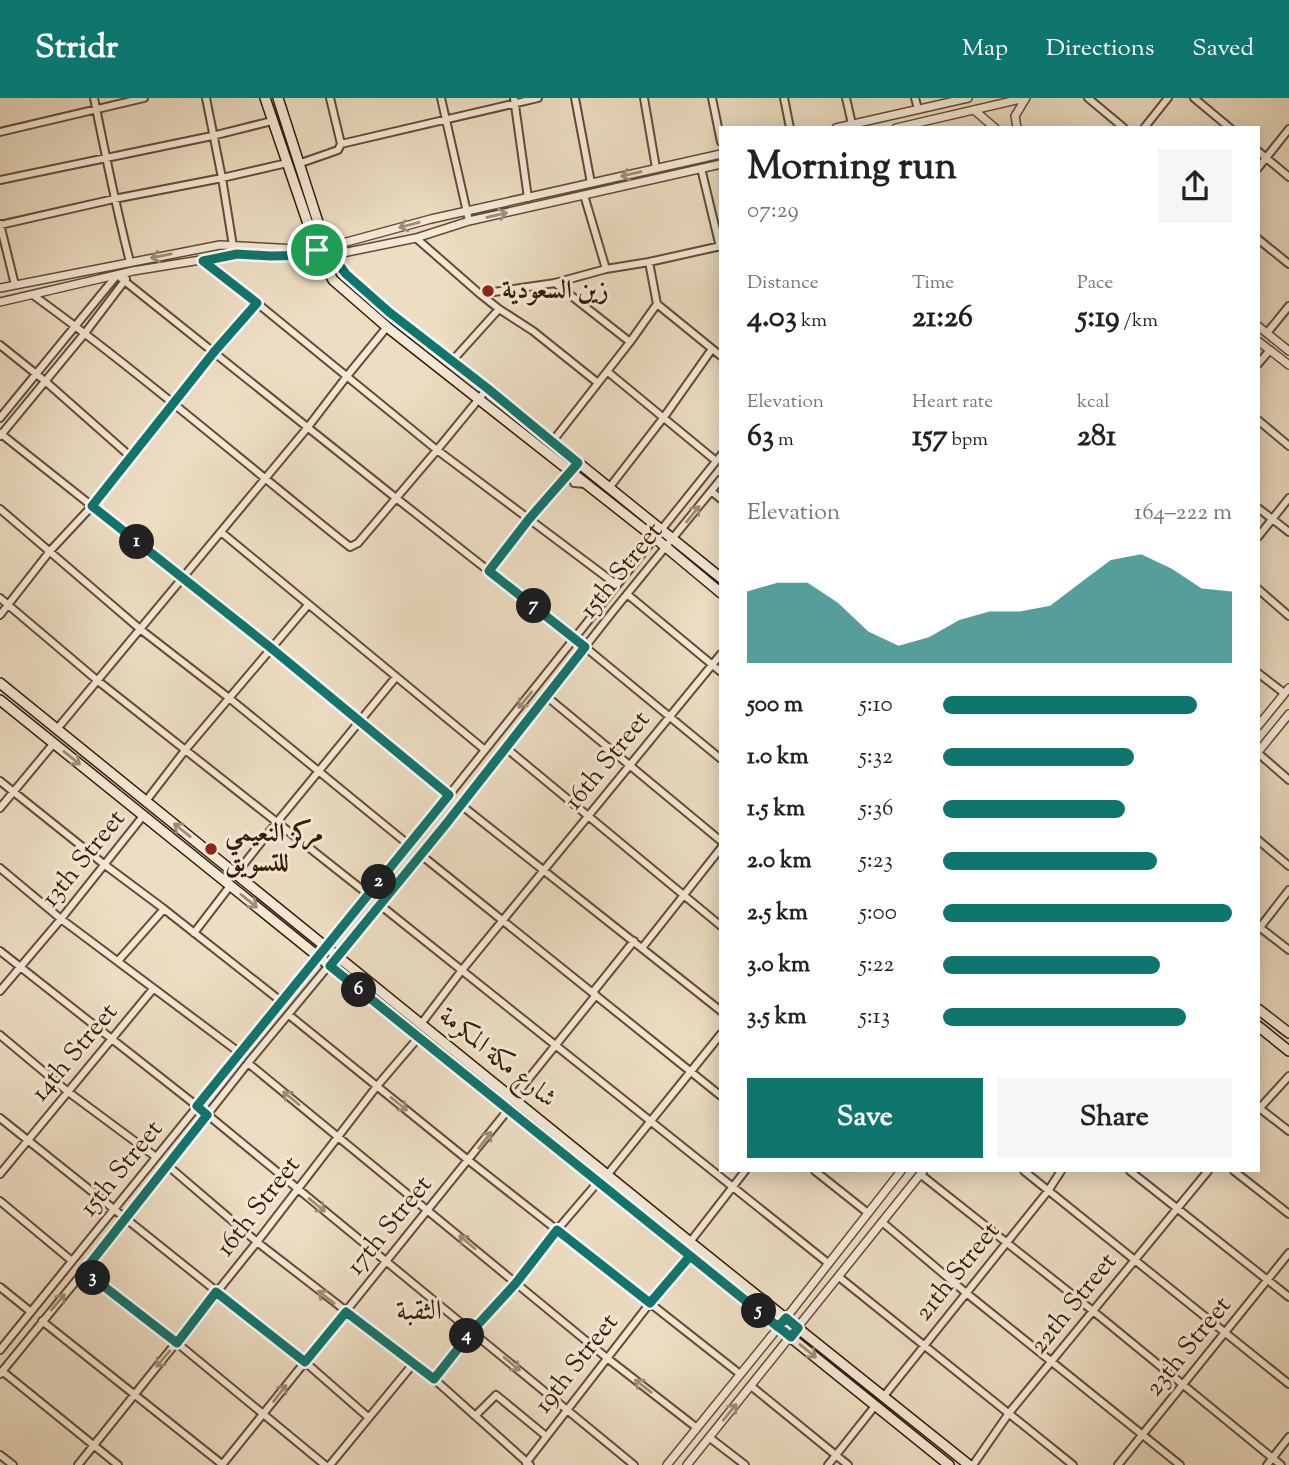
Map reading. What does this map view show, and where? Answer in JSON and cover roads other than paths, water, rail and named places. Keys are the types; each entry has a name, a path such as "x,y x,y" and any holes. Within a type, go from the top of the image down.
{"main road":[{"path":"265,98 286,163 333,280 387,327 719,591"},
{"path":"278,98 321,250"},
{"path":"321,250 333,255 346,274 389,312 719,576"},
{"name":"شارع مكة المكرمة","path":"0,683 971,1465"},
{"name":"شارع مكة المكرمة","path":"0,699 949,1465"},
{"path":"1260,1011 1289,1033"},
{"path":"1260,1028 1289,1051"}],"street":[{"path":"94,98 114,199 130,262"},
{"path":"0,132 144,98"},
{"path":"206,98 233,246"},
{"path":"298,164 334,153 341,144 330,98"},
{"path":"441,98 469,221"},
{"path":"341,144 515,100 538,98"},
{"path":"575,98 591,183"},
{"path":"645,98 656,168"},
{"path":"712,98 719,132"},
{"path":"784,98 790,126"},
{"path":"846,98 852,124"},
{"path":"915,98 918,109"},
{"path":"844,126 968,98"},
{"path":"905,126 1026,98"},
{"path":"1017,126 1015,116 1026,98"},
{"path":"1088,98 1122,126"},
{"path":"1146,126 1168,98"},
{"path":"1194,98 1228,126"},
{"path":"515,100 528,198"},
{"path":"974,110 986,124"},
{"path":"0,180 272,121"},
{"path":"1260,166 1289,129"},
{"path":"1260,153 1289,177"},
{"path":"0,302 133,271 237,254 270,256 321,250 466,211 719,154"},
{"path":"15,285 0,224 286,163"},
{"path":"333,255 416,238 469,221 719,164"},
{"path":"701,168 719,243"},
{"path":"584,195 606,269"},
{"path":"416,238 499,309 533,331 598,383"},
{"path":"1260,241 1289,264"},
{"path":"0,288 220,245 321,250"},
{"path":"481,294 555,284 606,269 719,247"},
{"path":"203,261 437,450 617,585"},
{"path":"649,262 657,304 719,354"},
{"path":"133,271 1,434 271,648 449,795"},
{"path":"117,275 574,638 719,757"},
{"path":"0,418 117,275"},
{"path":"555,284 630,342"},
{"path":"33,295 85,333 350,547 358,543 487,388"},
{"path":"0,615 257,303"},
{"path":"552,442 608,372 657,304"},
{"path":"1267,333 1289,306"},
{"path":"452,361 499,309"},
{"path":"57,729 308,427 387,327"},
{"path":"1260,328 1289,351"},
{"path":"1260,342 1289,365"},
{"path":"0,345 131,457"},
{"path":"609,488 712,349"},
{"path":"1260,362 1270,350"},
{"path":"608,372 719,458"},
{"path":"1260,422 1289,446"},
{"name":"15th Street","path":"0,1350 719,458"},
{"path":"489,571 529,519 578,463"},
{"name":"15th Street","path":"1,1373 248,1063 421,855 719,481"},
{"path":"711,491 719,497"},
{"path":"1260,534 1289,498"},
{"path":"0,509 140,629 409,845"},
{"path":"1260,510 1289,532"},
{"path":"221,532 485,750"},
{"path":"1260,591 1289,616"},
{"path":"627,594 719,669"},
{"path":"0,598 98,681 369,895"},
{"path":"145,801 308,605"},
{"name":"16th Street","path":"421,1024 502,920 719,656"},
{"path":"1260,674 1287,691 1260,724"},
{"path":"236,874 396,677"},
{"path":"546,696 719,839"},
{"path":"1260,750 1289,714"},
{"path":"0,808 54,743"},
{"path":"506,748 719,924"},
{"path":"1260,755 1289,780"},
{"path":"0,781 282,1002"},
{"path":"461,805 719,1009"},
{"name":"13th Street","path":"0,991 144,816"},
{"path":"1260,842 1289,866"},
{"path":"642,948 719,850"},
{"path":"421,855 719,1094"},
{"path":"0,868 61,919 240,1053"},
{"path":"194,933 230,886"},
{"path":"1260,927 1289,890"},
{"path":"380,905 828,1263"},
{"path":"118,961 164,909"},
{"path":"1260,929 1289,950"},
{"path":"513,1098 634,941"},
{"path":"0,951 197,1106 634,1465"},
{"name":"14th Street","path":"0,1174 153,989"},
{"path":"289,1015 740,1374"},
{"path":"0,1035 67,1091 156,1157"},
{"path":"608,1174 719,1037"},
{"name":"16th Street","path":"78,1465 257,1242 377,1086 418,1038"},
{"path":"248,1063 607,1358 697,1428"},
{"path":"1260,1107 1289,1076"},
{"path":"1260,1109 1289,1131"},
{"name":"17th Street","path":"223,1465 508,1110"},
{"path":"0,1118 305,1362 368,1417"},
{"path":"167,1165 257,1242 434,1379 526,1464"},
{"path":"690,1241 745,1172"},
{"path":"816,1172 868,1213"},
{"path":"667,1465 900,1172"},
{"path":"687,1465 922,1172 1281,1465"},
{"path":"1025,1172 1289,1384"},
{"name":"21th Street","path":"884,1396 1060,1172"},
{"path":"1131,1172 1289,1297"},
{"name":"22th Street","path":"971,1465 1009,1413 1207,1172"},
{"path":"1235,1172 1289,1214"},
{"path":"434,1379 598,1182"},
{"path":"0,1201 72,1261"},
{"path":"881,1222 965,1293 1180,1465"},
{"name":"23th Street","path":"1118,1465 1289,1253"},
{"name":"19th Street","path":"526,1464 566,1409 690,1256"},
{"path":"84,1271 328,1465 413,1364"},
{"path":"839,1277 1073,1465"},
{"path":"0,1287 31,1312"},
{"path":"42,1321 223,1465"},
{"path":"1,1373 118,1465"},
{"path":"751,1386 848,1465"},
{"path":"475,1416 496,1395 546,1436"},
{"path":"828,1465 875,1406"},
{"path":"1267,1465 1289,1437"},
{"path":"710,1438 745,1465"},
{"path":"0,1455 13,1465"}],"place":[{"name":"زين السعودية","path":"488,291"},
{"name":"مركز النعيمي للتسويق","path":"211,849"}],"district":[{"name":"الثقبة","path":"419,1312"}]}
